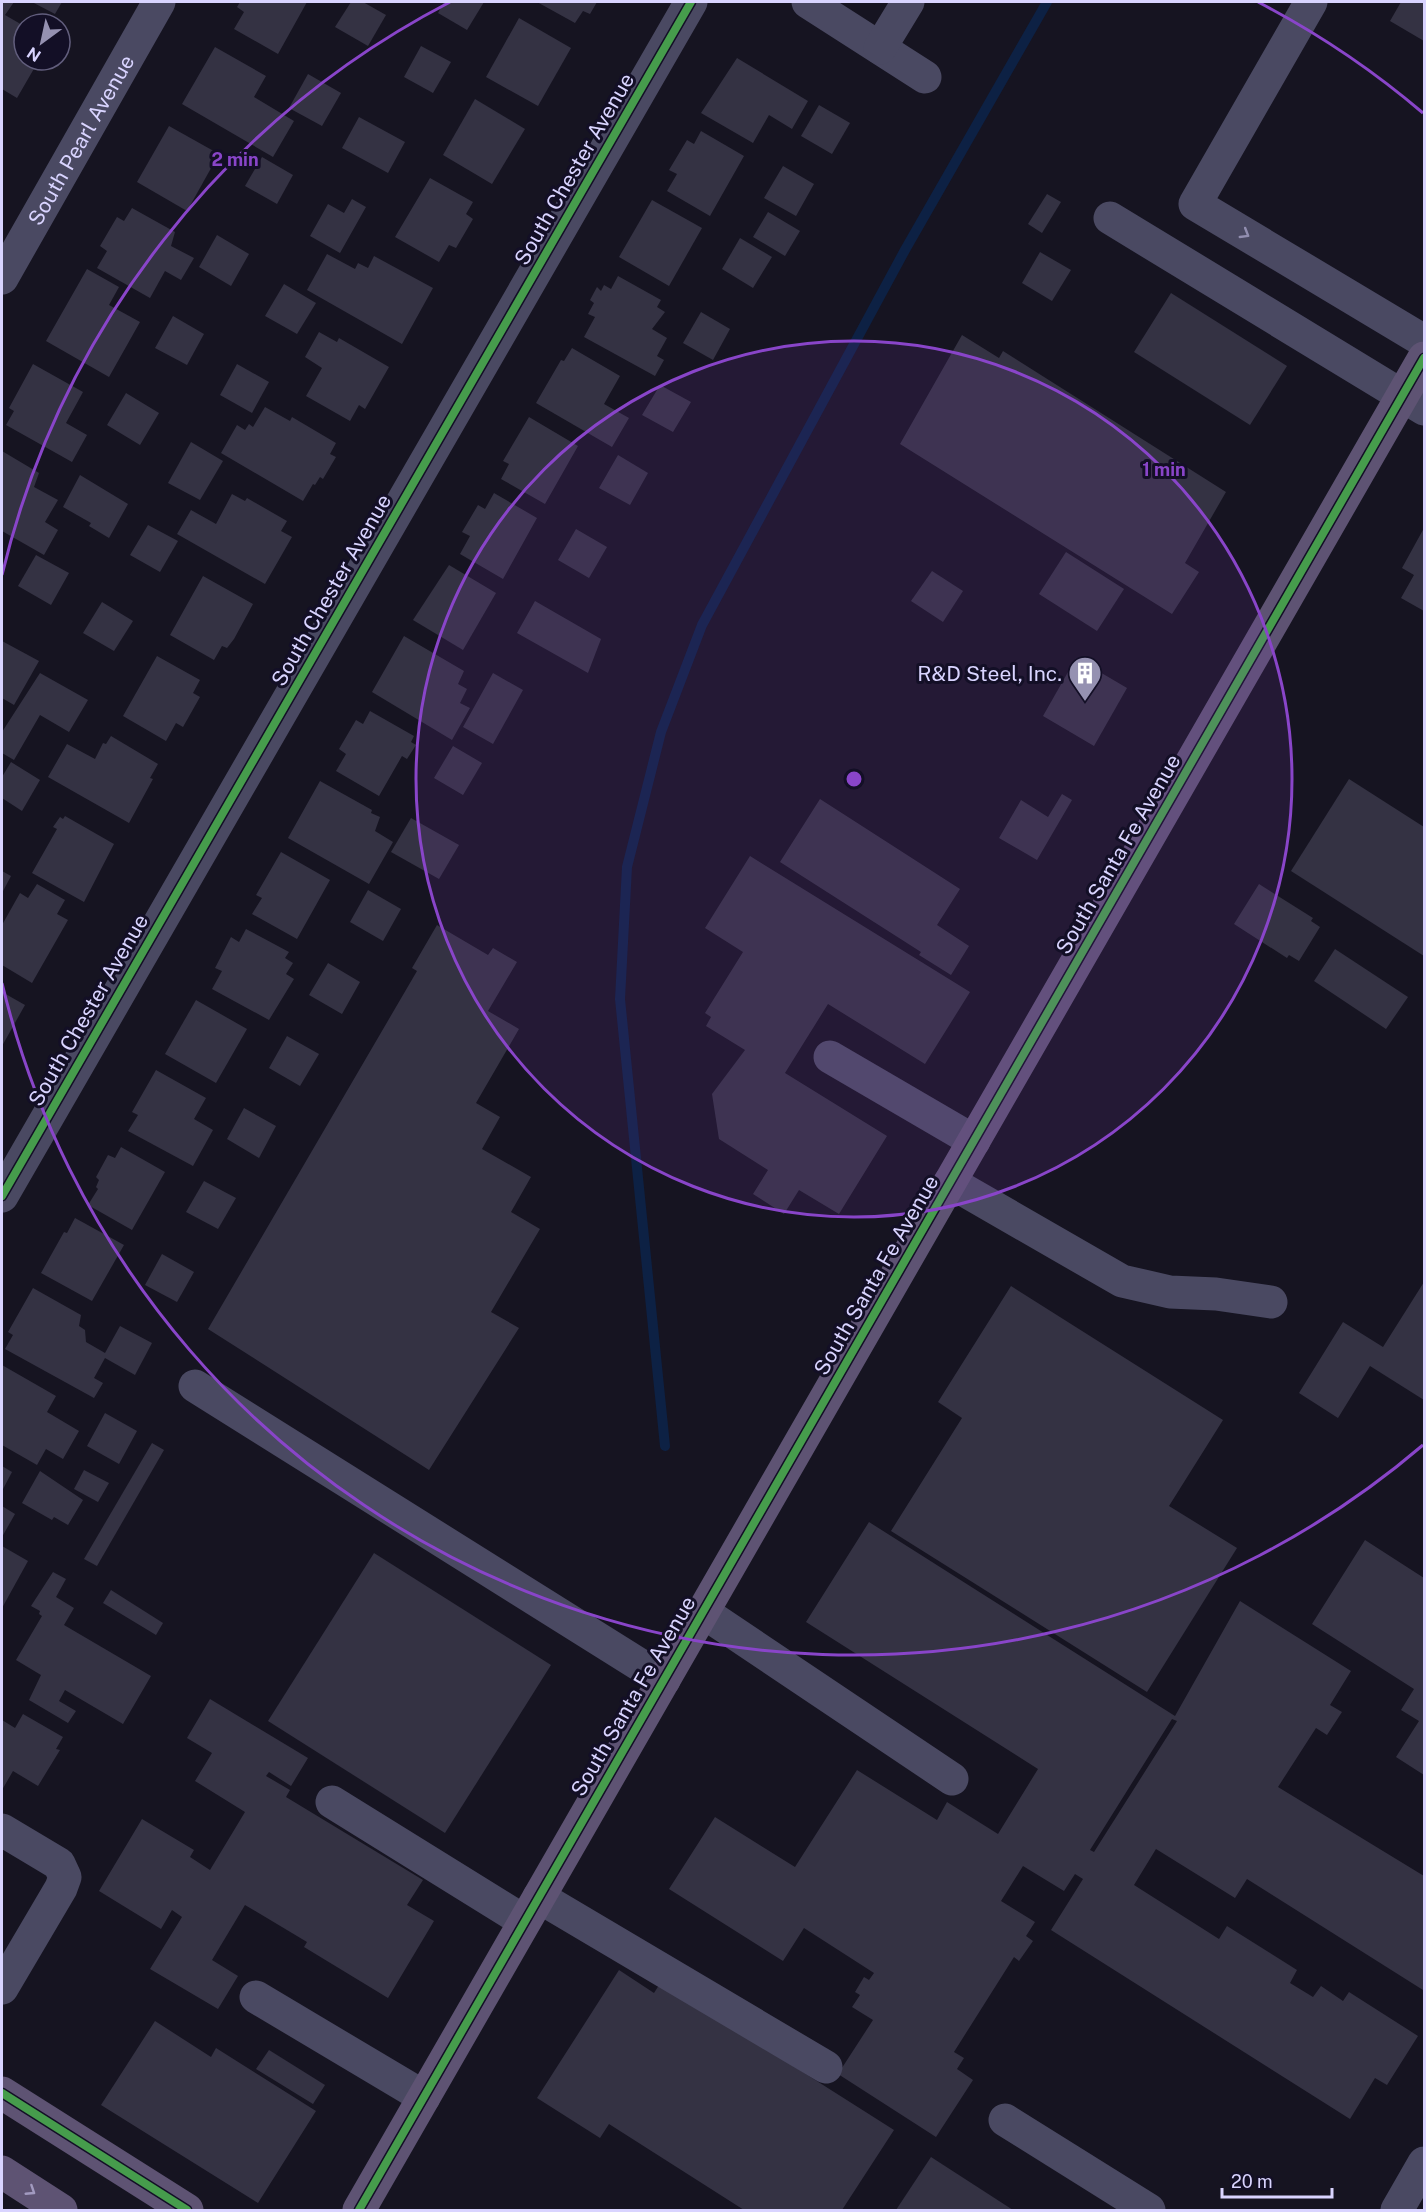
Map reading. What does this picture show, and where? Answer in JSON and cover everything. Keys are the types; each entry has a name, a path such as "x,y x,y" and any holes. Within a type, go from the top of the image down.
{"main road":[{"name":"South Santa Fe Avenue","path":"359,2211 950,1182 1420,374"},
{"path":"2,2092 187,2211"},
{"path":"2,2172 62,2211"}],"street":[{"name":"South Pearl Avenue","path":"2,278 159,2"},
{"name":"South Chester Avenue","path":"2,1196 691,2"},
{"path":"808,2 925,77"},
{"path":"880,48 908,2"},
{"path":"1311,2 1195,204 1420,374"},
{"path":"1110,218 1420,374"},
{"path":"830,1057 974,1141"},
{"path":"950,1182 1122,1281 1170,1292 1216,1294 1271,1302"},
{"path":"195,1386 664,1680"},
{"path":"703,1612 952,1779"},
{"path":"332,1802 826,2067"},
{"path":"2,1830 59,1864 64,1876 61,1888 2,1988"},
{"path":"256,1996 424,2097"},
{"path":"1005,2120 1149,2211"},
{"path":"1397,2211 1425,2163"}],"building":[{"path":"2,2 14,2 5,15 12,19 12,72 32,72 17,98 2,89"},
{"path":"32,2 62,2 56,12 51,12"},
{"path":"240,2 307,2 278,54 234,29 244,12 237,7"},
{"path":"351,2 363,2 386,15 368,46 335,27"},
{"path":"444,2 484,2 467,30 438,13"},
{"path":"537,2 597,2 590,14 583,11 575,23"},
{"path":"1401,2 1424,2 1424,41 1390,21"},
{"path":"519,18 571,48 538,106 486,77"},
{"path":"421,46 451,62 433,93 404,77"},
{"path":"215,47 266,76 254,97 294,121 273,157 182,104"},
{"path":"737,58 808,101 792,129 769,115 753,143 701,113"},
{"path":"308,74 341,93 322,126 289,108"},
{"path":"475,99 525,129 492,184 443,155"},
{"path":"819,105 850,123 832,154 801,136"},
{"path":"359,117 405,142 388,173 342,148"},
{"path":"169,126 219,154 187,211 137,182"},
{"path":"701,131 744,156 710,216 667,191 677,174 669,170 687,140 694,144"},
{"path":"262,157 293,175 277,204 245,186"},
{"path":"783,166 814,184 796,216 764,198"},
{"path":"430,178 473,202 466,214 473,219 456,248 449,245 439,262 395,237"},
{"path":"1047,194 1061,202 1042,233 1028,224"},
{"path":"352,199 366,207 340,253 310,236 328,204 344,213"},
{"path":"652,200 702,228 669,286 619,257"},
{"path":"132,208 175,232 171,246 194,258 181,280 165,271 150,298 97,268 107,251 100,246 117,217 124,221"},
{"path":"768,212 800,231 785,256 753,237"},
{"path":"217,235 249,254 231,286 199,267"},
{"path":"740,238 772,257 753,288 722,269"},
{"path":"1040,252 1071,270 1052,301 1022,283"},
{"path":"327,254 355,269 358,263 368,268 374,256 433,288 402,344 307,290"},
{"path":"87,269 119,287 109,305 140,322 109,377 46,341"},
{"path":"618,276 661,300 657,307 665,312 652,329 667,338 657,356 664,360 655,376 584,337 595,317 588,314 594,303 590,300 597,287 601,291 604,285 611,289"},
{"path":"284,284 316,303 297,334 265,316"},
{"path":"1171,293 1287,366 1250,425 1134,352"},
{"path":"701,312 730,329 713,360 683,343"},
{"path":"173,316 204,334 187,365 155,348"},
{"path":"319,332 337,342 339,338 389,367 365,409 359,405 350,421 306,396 322,368 305,357"},
{"path":"962,335 999,358 1003,351 1226,492 1185,563 1199,572 1172,614 900,444"},
{"path":"572,348 620,376 604,404 629,418 612,447 536,403 561,360 564,361"},
{"path":"33,364 83,392 66,423 87,435 72,462 6,425 14,411 9,408"},
{"path":"237,364 269,382 252,413 220,395"},
{"path":"660,385 691,402 673,432 642,415"},
{"path":"126,393 159,413 140,445 107,425"},
{"path":"265,407 290,421 292,417 336,443 330,454 336,457 323,479 320,477 315,485 313,484 303,501 221,453 237,425 245,430 249,424 253,427"},
{"path":"529,417 578,446 545,504 501,479 509,464 503,461"},
{"path":"191,442 223,461 200,500 168,483"},
{"path":"2,451 39,473 34,487 58,500 45,522 58,530 44,555 2,531"},
{"path":"618,455 648,473 630,505 599,488"},
{"path":"80,475 128,504 109,538 89,526 91,523 63,507"},
{"path":"494,493 537,518 503,579 460,554 470,536 462,532 478,505 485,509"},
{"path":"232,494 245,501 247,498 287,521 281,531 292,537 265,584 177,534 191,510 216,524"},
{"path":"148,525 178,541 160,572 130,555"},
{"path":"1424,528 1424,611 1401,598 1414,575 1402,568"},
{"path":"576,529 607,547 589,578 558,560"},
{"path":"1066,552 1124,589 1097,631 1039,594"},
{"path":"36,555 69,573 51,605 18,586"},
{"path":"449,565 496,593 463,650 413,620"},
{"path":"932,571 963,591 943,622 911,601"},
{"path":"203,576 253,604 234,639 227,648 222,646 214,660 170,635"},
{"path":"535,601 601,639 588,673 517,633"},
{"path":"102,602 133,621 114,651 83,633"},
{"path":"404,636 464,671 458,684 467,689 460,703 470,708 452,740 372,692"},
{"path":"2,641 39,661 14,705 2,698"},
{"path":"157,656 200,680 193,693 200,697 183,727 176,723 166,741 123,716"},
{"name":"R&D Steel, Inc.","path":"1076,658 1127,688 1094,746 1043,716"},
{"path":"40,673 88,700 69,732 40,715 14,760 2,753 2,732"},
{"path":"493,673 523,690 493,744 463,727"},
{"path":"370,711 414,736 411,742 416,745 407,759 402,756 379,796 336,771 346,754 339,749 356,720 363,724"},
{"path":"111,736 158,764 150,778 153,779 129,823 48,777 67,744 95,759 103,743 106,744"},
{"path":"453,746 482,763 463,795 434,778"},
{"path":"11,762 40,780 22,811 2,798 2,777"},
{"path":"1349,779 1424,827 1424,956 1291,871"},
{"path":"320,781 372,810 371,813 380,817 375,831 393,842 369,884 288,838"},
{"path":"1062,794 1072,800 1037,860 999,838 1021,800 1048,817"},
{"path":"820,799 960,889 937,925 969,946 951,975 919,955 921,952 780,862"},
{"path":"65,816 114,844 84,902 32,873 57,829 53,827 60,817 63,819"},
{"path":"411,818 459,845 439,879 391,852"},
{"path":"281,852 330,880 297,939 252,914 262,898 256,895"},
{"path":"750,856 970,992 925,1064 828,1004 785,1073 887,1136 839,1214 799,1190 784,1214 753,1194 768,1170 719,1139 712,1094 745,1050 706,1026 711,1017 705,1013 743,952 705,928"},
{"path":"2,871 11,876 2,893"},
{"path":"37,884 65,900 57,914 68,920 32,983 2,965 2,925 20,893 28,898"},
{"path":"1259,884 1313,918 1311,921 1320,927 1299,961 1289,955 1287,958 1234,924"},
{"path":"368,890 401,909 383,941 350,922"},
{"path":"437,925 488,955 493,948 517,962 488,1011 519,1029 476,1103 500,1117 482,1149 531,1177 511,1212 540,1229 491,1312 519,1328 429,1470 208,1329 417,971 412,968"},
{"path":"246,929 289,952 285,958 293,963 286,974 294,979 269,1020 212,989 222,971 215,968 231,937 239,942"},
{"path":"1335,949 1408,997 1386,1029 1314,981"},
{"path":"328,963 360,982 342,1014 309,995"},
{"path":"2,992 25,1005 2,1046"},
{"path":"196,1000 247,1029 216,1083 165,1054"},
{"path":"287,1036 319,1054 300,1086 269,1068"},
{"path":"156,1070 206,1098 194,1119 213,1130 193,1166 128,1131 138,1115 132,1112"},
{"path":"244,1108 276,1126 259,1158 227,1139"},
{"path":"121,1147 165,1172 132,1230 88,1205 98,1189 96,1187 99,1180 96,1177 108,1155 115,1158"},
{"path":"204,1181 236,1198 218,1229 186,1212"},
{"path":"75,1218 124,1245 92,1301 41,1273 64,1232 67,1233"},
{"path":"162,1254 194,1272 177,1302 145,1285"},
{"path":"1424,1282 1424,1400 1370,1366 1338,1418 1299,1393 1343,1322 1383,1347"},
{"path":"1011,1286 1223,1420 1169,1506 1237,1548 1147,1692 891,1531 962,1418 938,1402"},
{"path":"33,1288 81,1315 79,1326 85,1330 86,1342 105,1353 120,1326 152,1343 135,1375 105,1358 94,1378 103,1383 94,1398 5,1349 13,1335 8,1332"},
{"path":"2,1365 56,1396 47,1412 79,1431 63,1459 46,1449 37,1465 2,1445"},
{"path":"105,1413 137,1431 119,1464 87,1446"},
{"path":"152,1443 164,1450 97,1566 84,1559"},
{"path":"2,1466 12,1472 2,1491"},
{"path":"84,1470 109,1483 98,1502 74,1489"},
{"path":"40,1471 83,1500 68,1525 54,1517 52,1520 22,1503"},
{"path":"2,1506 15,1514 2,1537"},
{"path":"869,1522 1175,1716 1240,1601 1351,1671 1330,1705 1342,1712 1327,1735 1316,1728 1278,1787 1424,1876 1423,1990 1247,1879 1235,1898 1156,1849 1134,1885 1219,1939 1227,1926 1297,1970 1290,1983 1313,1997 1321,1986 1343,2001 1349,1992 1418,2036 1387,2085 1375,2078 1350,2119 1051,1930 1083,1879 1075,1874 1064,1891 1023,1866 1001,1901 1035,1922 1026,1936 1033,1941 1019,1961 1014,1957 954,2052 964,2058 957,2069 973,2080 936,2137 838,2074 873,2020 852,2007 860,1995 855,1992 864,1977 869,1980 874,1973 804,1928 783,1961 669,1889 715,1817 795,1867 857,1770 937,1820 947,1802 998,1834 1038,1769 806,1622","holes":["1172,1719 1177,1721 1094,1852 1090,1850"]},
{"path":"1365,1540 1424,1578 1424,1775 1396,1757 1419,1721 1401,1710 1414,1689 1312,1624"},
{"path":"2,1546 28,1561 2,1608"},
{"path":"374,1553 551,1665 445,1833 268,1721"},
{"path":"53,1572 66,1579 56,1597 74,1608 64,1625 151,1676 123,1724 65,1690 59,1701 76,1711 68,1723 29,1700 41,1675 16,1660 42,1616 39,1614 40,1611 31,1606"},
{"path":"111,1590 163,1623 156,1635 103,1603"},
{"path":"210,1699 308,1758 291,1786 269,1772 266,1776 290,1790 286,1797 423,1880 407,1905 434,1921 388,1998 304,1947 307,1942 245,1905 212,1960 238,1976 218,2009 150,1969 182,1917 172,1910 161,1929 99,1891 142,1819 194,1850 190,1857 210,1870 245,1812 195,1781 212,1753 187,1738"},
{"path":"23,1714 63,1737 56,1749 60,1750 38,1786 13,1771 2,1790 2,1720 15,1728"},
{"path":"619,1970 654,1993 661,1982 894,2130 842,2210 744,2210 609,2124 600,2138 537,2098"},
{"path":"155,2021 211,2057 216,2048 316,2111 258,2203 101,2105"},
{"path":"269,2050 325,2085 313,2104 256,2069"},
{"path":"931,2157 1013,2210 896,2210"}],"waterway":[{"path":"665,1446 620,999 627,867 661,732 702,625 905,250 1047,2"}],"cycle path":[{"path":"2,1196 691,2"},
{"path":"359,2210 1424,358"},
{"path":"2,2093 187,2210"}],"place":[{"name":"R&D Steel, Inc.","path":"1085,702"}]}
